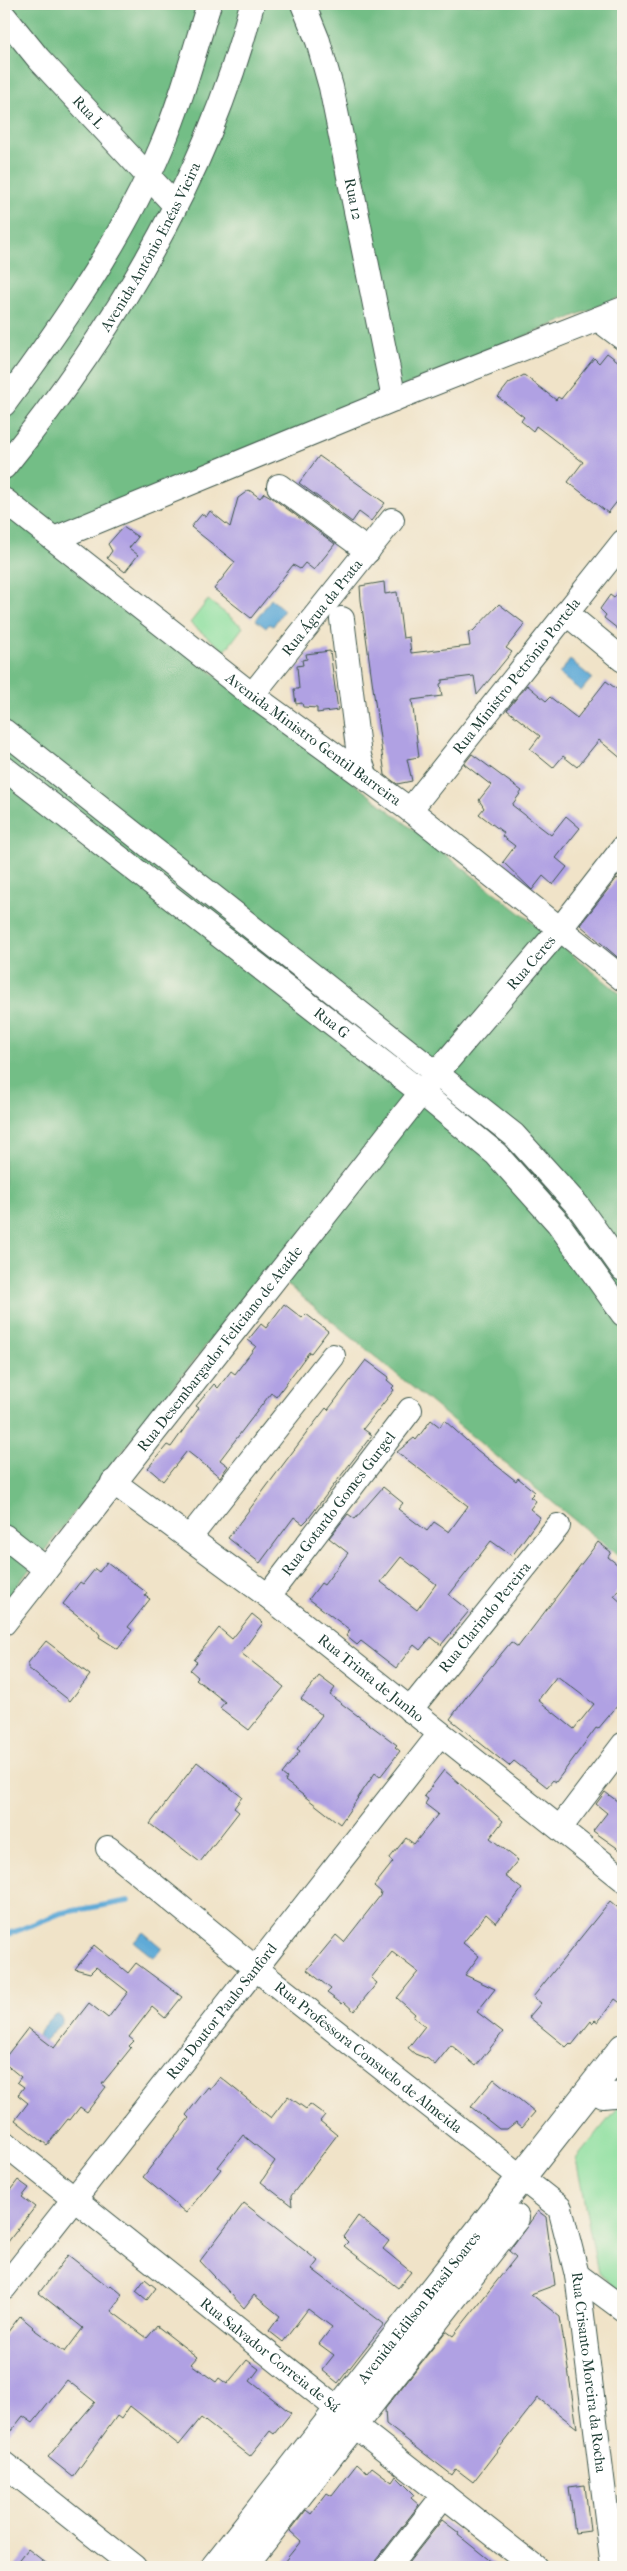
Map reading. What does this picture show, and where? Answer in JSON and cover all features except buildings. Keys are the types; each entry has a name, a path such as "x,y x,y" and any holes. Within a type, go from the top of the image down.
{"main road":[{"name":"Avenida Edilson Brasil Soares","path":"606,2093 623,2048"},
{"name":"Avenida Edilson Brasil Soares","path":"215,2567 346,2417 530,2183 623,2070"},
{"name":"Avenida Edilson Brasil Soares","path":"242,2567 346,2417"}],"street":[{"path":"4,404 78,296 122,227 148,178 162,146 209,4"},
{"name":"Avenida Antônio Enéas Vieira","path":"4,467 51,408 92,350 154,248 211,125 245,30 252,4"},
{"name":"Rua 12","path":"303,4 318,41 331,87 394,399"},
{"name":"Rua L","path":"4,16 38,58 175,205"},
{"path":"54,539 394,399 623,309"},
{"path":"598,319 623,338"},
{"path":"279,486 368,551"},
{"name":"Avenida Ministro Gentil Barreira","path":"4,500 252,695 365,775 623,979"},
{"name":"Rua Água da Prata","path":"252,695 392,520"},
{"name":"Rua Ministro Petrônio Portela","path":"410,810 623,542"},
{"path":"566,613 623,660"},
{"path":"342,620 359,756 365,775"},
{"name":"Rua G","path":"4,731 514,1135 578,1206 623,1270"},
{"name":"Rua G","path":"4,768 422,1093 496,1154 558,1223 623,1314"},
{"name":"Rua Ceres","path":"436,1074 560,928 623,848"},
{"name":"Rua Desembargador Feliciano de Ataíde","path":"4,1622 436,1074"},
{"path":"190,1537 333,1356"},
{"name":"Rua Gotardo Gomes Gurgel","path":"268,1596 410,1410"},
{"name":"Rua Trinta de Junho","path":"113,1482 268,1596 623,1879"},
{"name":"Rua Clarindo Pereira","path":"410,1710 558,1526"},
{"path":"4,1536 46,1569"},
{"name":"Rua Doutor Paulo Sanford","path":"4,2288 440,1734"},
{"path":"560,1828 623,1745"},
{"name":"Rua Professora Consuelo de Almeida","path":"108,1848 255,1968 530,2183"},
{"name":"Rua Salvador Correia de Sá","path":"4,2143 535,2567"},
{"name":"Rua Crisanto Moreira da Rocha","path":"530,2183 556,2203 562,2214 577,2275 613,2567"},
{"path":"577,2275 623,2309"},
{"path":"4,2464 134,2567"},
{"path":"388,2567 444,2496"}],"green space":[{"path":"4,4 623,4 623,296 57,529 4,488"},
{"path":"4,510 537,926 623,996 623,1560 267,1268 4,1602"},
{"path":"208,600 243,627 225,651 190,623"},
{"path":"623,2101 623,2293 598,2273 576,2159"}],"water":[{"path":"271,599 284,610 273,626 269,624 266,628 256,620"},
{"path":"570,660 592,678 581,691 559,674"},
{"path":"143,1932 162,1948 154,1958 134,1942"},
{"path":"57,2014 62,2017 62,2022 44,2041 38,2036 39,2032"}],"waterway":[{"path":"4,1936 61,1913 128,1901"}]}
